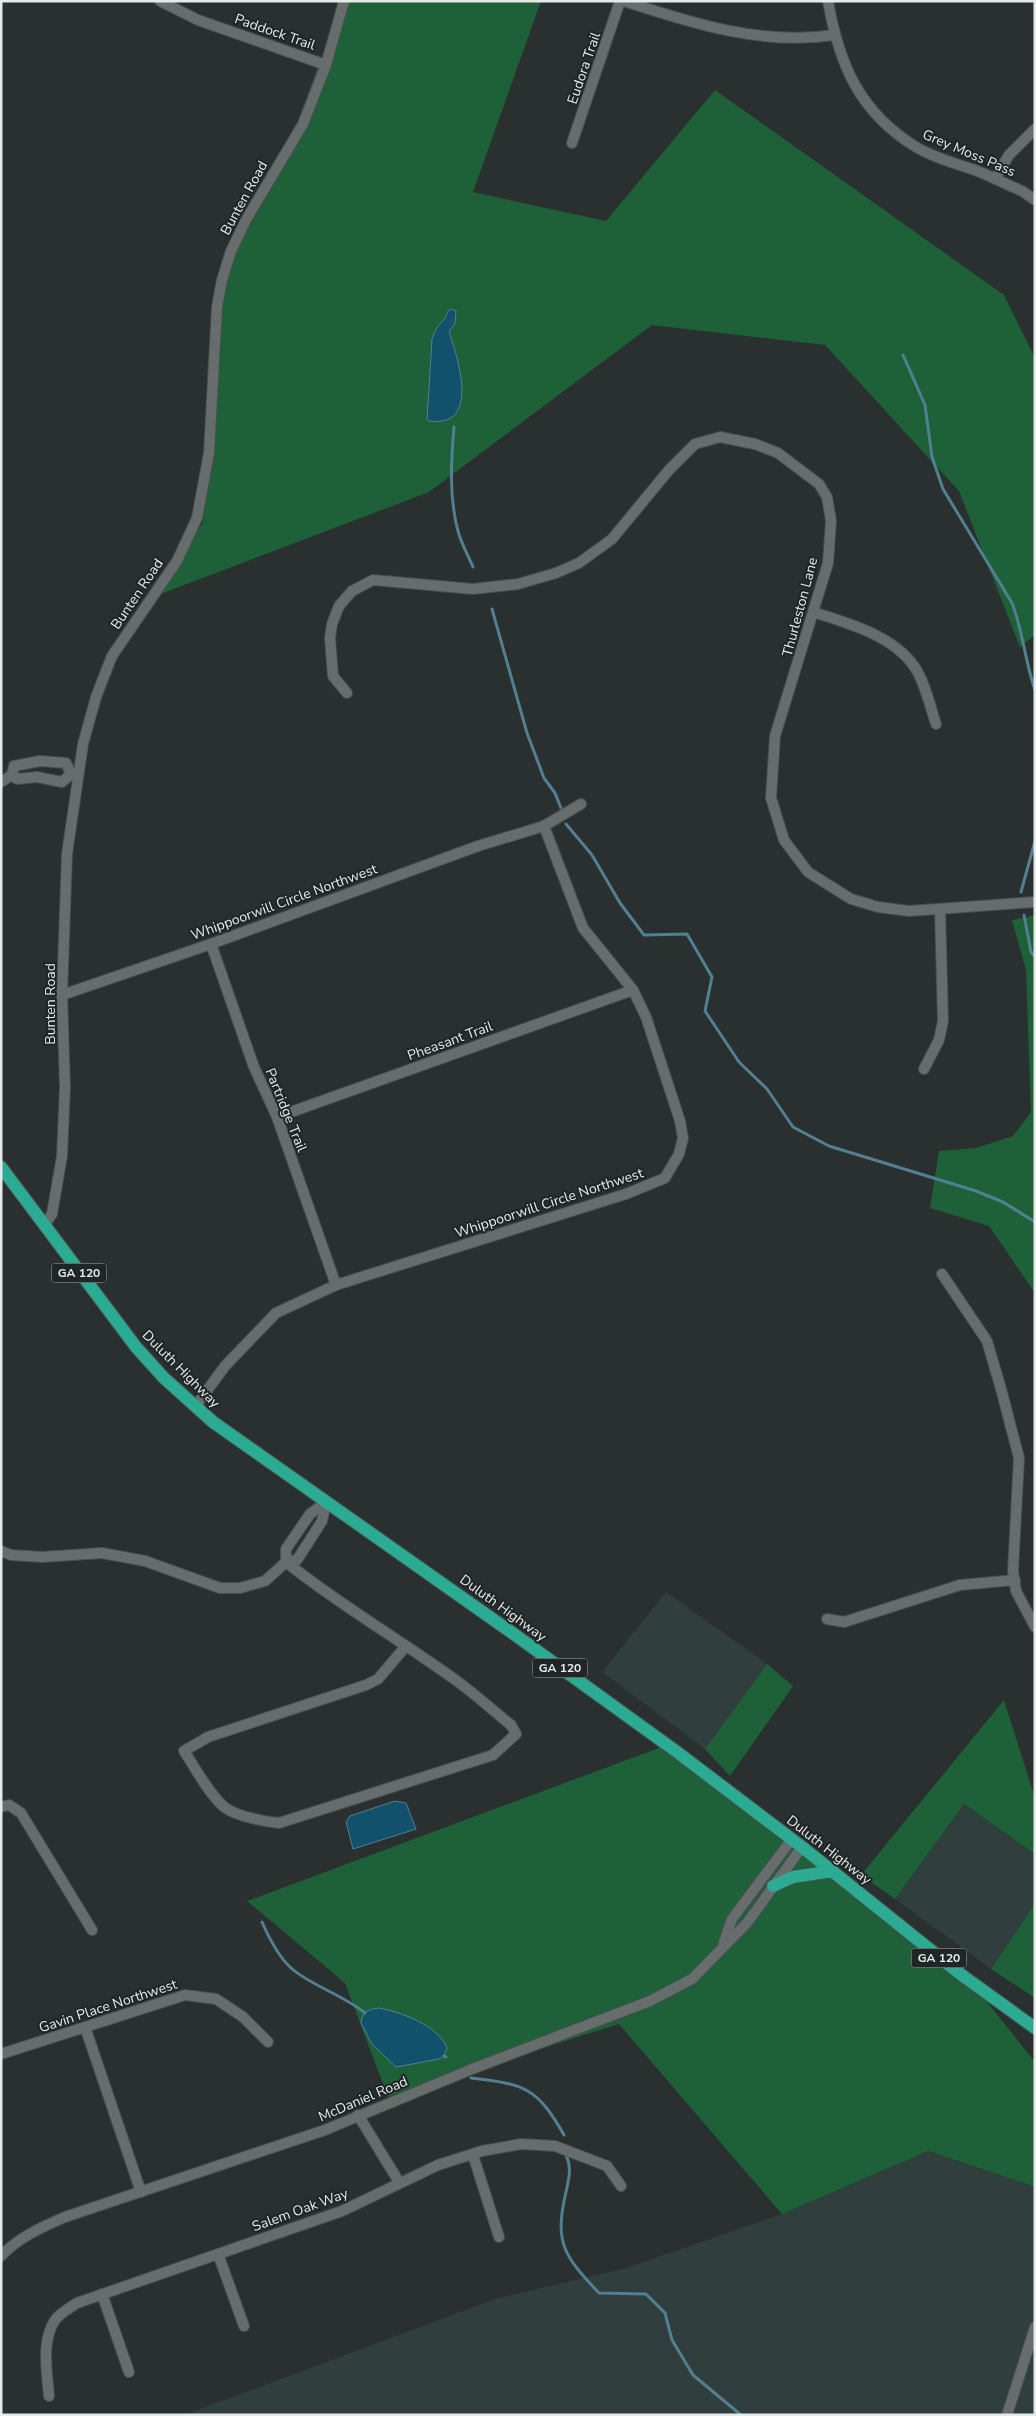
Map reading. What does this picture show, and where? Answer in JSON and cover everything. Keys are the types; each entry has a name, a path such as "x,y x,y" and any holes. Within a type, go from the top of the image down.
{"main road":[{"name":"Duluth Highway","path":"1,1167 131,1341 164,1378 195,1407 677,1752 797,1843 955,1970 1035,2028"},
{"path":"774,1886 793,1877 833,1872"}],"street":[{"name":"Paddock Trail","path":"160,1 198,20 326,65"},
{"name":"Bunten Road","path":"45,1224 52,1214 62,1156 65,1086 62,995 67,854 74,774 96,697 112,656 177,561 197,518 209,453 217,307 231,251 246,220 303,124 326,65 344,1"},
{"path":"622,1 692,24 765,37 811,38 834,34"},
{"name":"Eudora Trail","path":"572,143 622,1"},
{"name":"Grey Moss Pass","path":"828,1 834,34 846,70 865,103 883,122 916,147 1022,191 1035,200"},
{"path":"995,179 1009,155 1035,129"},
{"name":"Thurleston Lane","path":"347,693 334,676 330,638 332,624 340,606 352,591 373,580 473,589 518,584 556,573 579,563 612,539 669,470 695,444 720,437 755,444 778,453 818,484 827,497 830,521 828,563 775,736 771,798 784,840 808,872 851,898 878,907 909,911 1035,902"},
{"path":"813,612 853,625 894,646 914,666 936,724"},
{"path":"1,782 12,774 14,766 40,761 66,763 74,774 62,782 33,777 17,779 12,774"},
{"path":"32,762 33,777"},
{"name":"Whippoorwill Circle Northwest","path":"62,995 211,944 478,846 544,826 581,804"},
{"name":"Whippoorwill Circle Northwest","path":"195,1407 225,1366 276,1313 336,1285 626,1194 665,1178 679,1154 683,1138 680,1121 656,1041 633,990 582,928 544,826"},
{"path":"924,1069 940,1040 943,1021 940,909"},
{"name":"Partridge Trail","path":"211,944 254,1067 277,1117 336,1285"},
{"name":"Pheasant Trail","path":"277,1117 633,990"},
{"path":"942,1274 987,1341 1019,1458 1013,1571 1016,1591 1035,1628"},
{"path":"286,1562 286,1549 310,1514 326,1502"},
{"path":"1,1551 11,1555 42,1557 102,1553 145,1561 220,1588 240,1588 265,1580 286,1562 297,1560 322,1521 326,1502"},
{"path":"286,1562 359,1615 406,1646 462,1685 511,1725 516,1734 493,1755 280,1823 256,1820 224,1806 201,1778 184,1751 208,1737 366,1685 378,1679 406,1646"},
{"path":"827,1619 844,1622 960,1585 1015,1580"},
{"path":"1,1807 10,1805 21,1813 92,1930"},
{"name":"McDaniel Road","path":"1,2256 36,2230 65,2217 325,2130 472,2069 650,2001 692,1979 723,1945 747,1923 774,1886 797,1843"},
{"name":"McDaniel Road","path":"723,1945 732,1919 797,1843"},
{"name":"Gavin Place Northwest","path":"1,2054 185,1995 216,1999 243,2017 268,2042"},
{"path":"84,2027 141,2192"},
{"path":"358,2115 399,2182"},
{"name":"Salem Oak Way","path":"49,2396 46,2353 50,2333 56,2319 76,2302 342,2211 399,2182 438,2165 521,2144 555,2146 607,2166 621,2186"},
{"path":"473,2155 499,2237"},
{"path":"218,2254 244,2326"},
{"path":"102,2294 129,2372"},
{"path":"1007,2415 1035,2327"}],"shaded area":[{"path":"666,1592 767,1664 705,1749 602,1672"},
{"path":"964,1804 1035,1854 1035,1904 991,1969 895,1899"},
{"path":"928,2151 1035,2187 1035,2415 184,2415 495,2299 626,2268 782,2214"}],"green space":[{"path":"342,1 541,1 473,192 606,221 715,90 1004,295 1035,358 1035,635 1020,647 959,491 825,345 652,325 429,492 158,595 203,522 212,327 239,244 276,181"},
{"path":"1035,915 1035,1293 989,1226 930,1208 939,1151 976,1148 1013,1136 1031,1112 1026,970 1012,920"},
{"path":"767,1664 793,1686 730,1776 705,1749"},
{"path":"1004,1700 1035,1798 1035,1854 964,1804 895,1899 861,1875"},
{"path":"667,1745 976,1988 1035,2062 1035,2187 928,2151 782,2214 619,2024 388,2097 345,1983 247,1901"},
{"path":"1035,1906 1035,1998 991,1969"}],"water":[{"path":"450,309 456,311 455,323 449,332 460,374 461,403 455,414 445,420 429,421 427,419 432,339 436,329"},
{"path":"395,1801 406,1803 416,1829 353,1849 346,1822 350,1816"},
{"path":"379,2008 398,2013 428,2027 443,2040 447,2048 444,2056 439,2059 396,2067 372,2044 361,2023 363,2016 367,2012"}],"waterway":[{"path":"903,355 925,405 932,457 943,489 1012,603 1035,690"},
{"path":"454,427 452,466 453,506 459,536 473,567"},
{"path":"492,609 527,733 544,778 555,793 561,808"},
{"path":"566,824 592,855 620,903 644,935 687,934 712,977 705,1011 739,1062 767,1089 793,1127 829,1146 976,1191 1003,1202 1035,1222"},
{"path":"1021,892 1035,841"},
{"path":"1024,915 1031,952 1035,957"},
{"path":"262,1922 278,1952 291,1968 307,1980 347,2001 365,2013"},
{"path":"471,2078 517,2086 537,2097 546,2107 564,2135"},
{"path":"566,2155 569,2173 561,2224 562,2237 565,2248 577,2269 599,2293 646,2294 665,2313 672,2340 693,2375 741,2415"}]}
